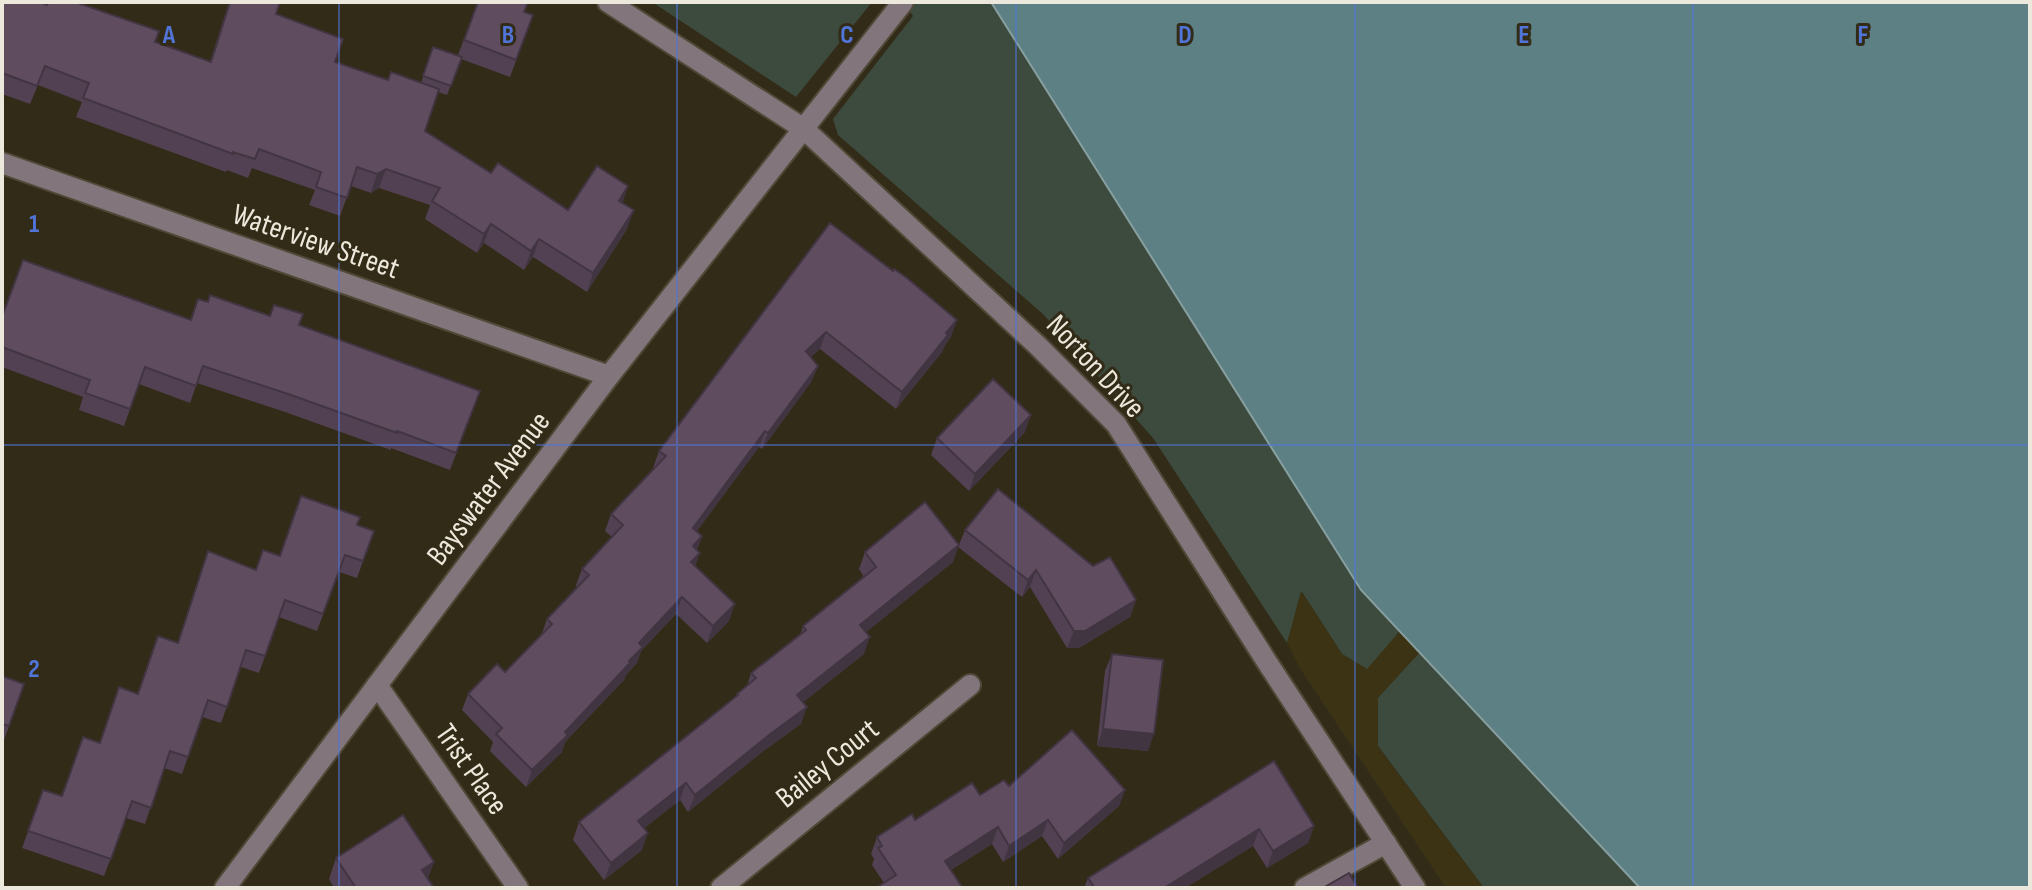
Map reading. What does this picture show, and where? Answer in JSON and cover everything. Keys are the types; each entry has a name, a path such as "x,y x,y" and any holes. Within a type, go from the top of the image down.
{"street":[{"name":"Norton Drive","path":"608,2 804,129 1037,345 1116,424 1256,646 1415,888"},
{"name":"Bayswater Avenue","path":"225,888 609,376 903,2"},
{"name":"Waterview Street","path":"2,163 609,376"},
{"name":"Trist Place","path":"377,685 518,888"},
{"name":"Bailey Court","path":"721,888 970,685"},
{"path":"1305,888 1386,843"}],"green space":[{"path":"652,2 872,2 796,97"},
{"path":"903,2 991,2 1399,632 1368,670 1342,654 1302,592 1287,643 1153,438 1043,314 838,135 833,119 913,16"},
{"path":"1419,653 1640,888 1484,888 1378,746 1377,698"}],"sand":[{"path":"1301,591 1342,654 1367,669 1399,632 1419,653 1378,698 1378,747 1484,888 1446,888 1299,667 1287,643"}],"water":[{"path":"991,2 2030,2 2030,888 1640,888 1361,590"}],"building":[{"path":"2,2 40,2 47,5 48,2 75,2 159,31 155,42 211,62 230,2 280,2 276,14 343,39 335,62 388,80 391,72 439,89 425,131 491,173 498,163 568,210 597,166 628,186 619,201 634,210 593,273 539,239 531,251 491,224 484,234 432,201 440,188 386,169 377,174 357,167 347,198 316,187 321,172 259,149 255,159 233,154 83,98 89,83 45,66 37,86 2,73"},
{"path":"478,2 528,2 524,12 533,15 516,60 464,40"},
{"path":"433,47 462,57 451,86 423,76"},
{"path":"830,223 893,271 907,278 957,320 902,392 826,332 806,351 818,366 693,528 702,536 693,546 700,553 691,562 735,604 713,626 682,597 639,643 643,647 630,663 565,732 568,735 532,770 496,734 502,728 468,694 497,664 505,672 552,624 547,619 589,575 582,569 623,525 611,514 666,456 659,451"},
{"path":"23,260 191,320 198,299 208,302 210,295 270,316 274,305 303,314 299,325 480,391 456,453 203,366 196,386 145,367 130,409 85,393 90,380 2,347 2,317"},
{"path":"993,379 1031,415 975,474 937,438"},
{"path":"998,489 1093,566 1110,557 1136,600 1085,631 1074,631 1036,570 1028,580 965,530"},
{"path":"301,496 360,517 357,525 374,531 363,561 345,555 323,614 285,600 265,656 246,650 227,707 208,700 188,757 170,751 151,808 132,801 111,859 28,831 43,790 62,796 83,737 100,743 119,687 138,694 158,636 178,643 208,551 256,570 263,550 280,556"},
{"path":"925,502 959,545 860,625 870,637 797,695 807,707 695,795 686,783 638,821 648,833 611,863 579,822 738,695 756,678 751,673 806,630 803,626 876,567 865,552"},
{"path":"1112,654 1163,660 1154,734 1103,729"},
{"path":"2,676 24,684 9,726 2,724"},
{"path":"1072,730 1125,790 1064,843 1048,820 1009,846 998,827 945,861 961,888 876,888 896,875 878,848 882,846 877,837 912,814 915,820 972,783 980,795 1004,780 1009,786"},
{"path":"1274,761 1314,826 1273,851 1259,829 1164,888 1091,888 1093,885 1088,878"},
{"path":"403,815 434,862 422,870 434,888 356,888 336,858"},
{"path":"1349,873 1358,888 1323,888"}]}
